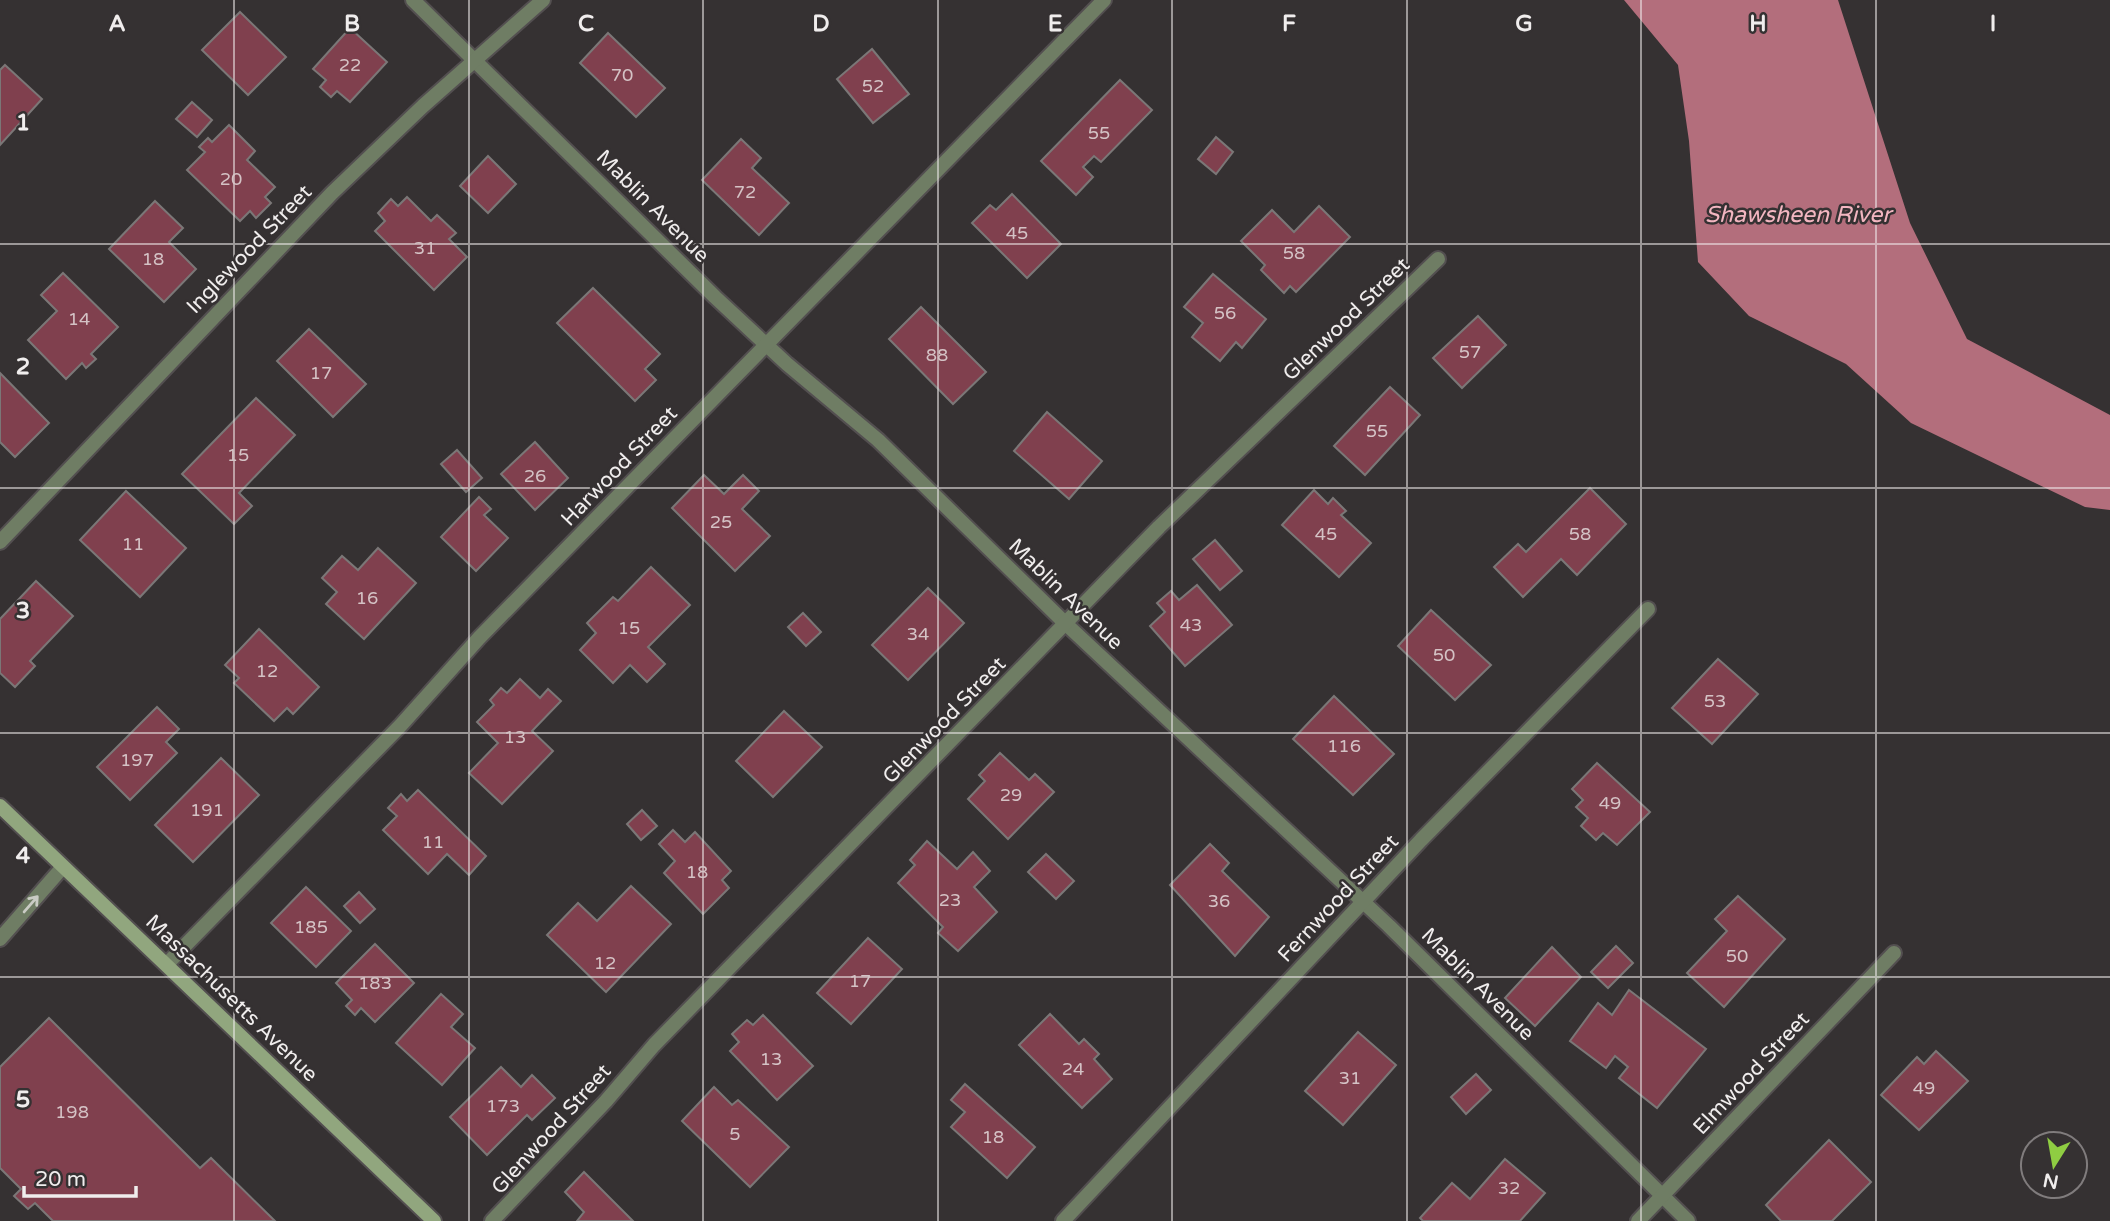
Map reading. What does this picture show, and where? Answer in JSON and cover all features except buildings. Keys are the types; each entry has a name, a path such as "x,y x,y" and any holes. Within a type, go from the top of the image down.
{"main road":[{"name":"Massachusetts Avenue","path":"0,806 434,1221"}],"street":[{"name":"Mablin Avenue","path":"413,0 767,345 878,440 1066,624 1363,902 1688,1221"},
{"name":"Inglewood Street","path":"0,542 332,193 543,0"},
{"name":"Harwood Street","path":"167,964 401,725 488,628 1104,0"},
{"name":"Glenwood Street","path":"492,1221 606,1101 654,1045 1159,527 1438,259"},
{"name":"Fernwood Street","path":"1063,1221 1363,902 1648,609"},
{"path":"0,939 62,868"},
{"name":"Elmwood Street","path":"1638,1221 1894,953"}],"water":[{"name":"Shawsheen River","path":"1624,0 1838,0 1910,223 1967,339 2110,415 2110,510 2085,507 1911,423 1846,364 1749,316 1698,262 1689,141 1678,65"}]}
